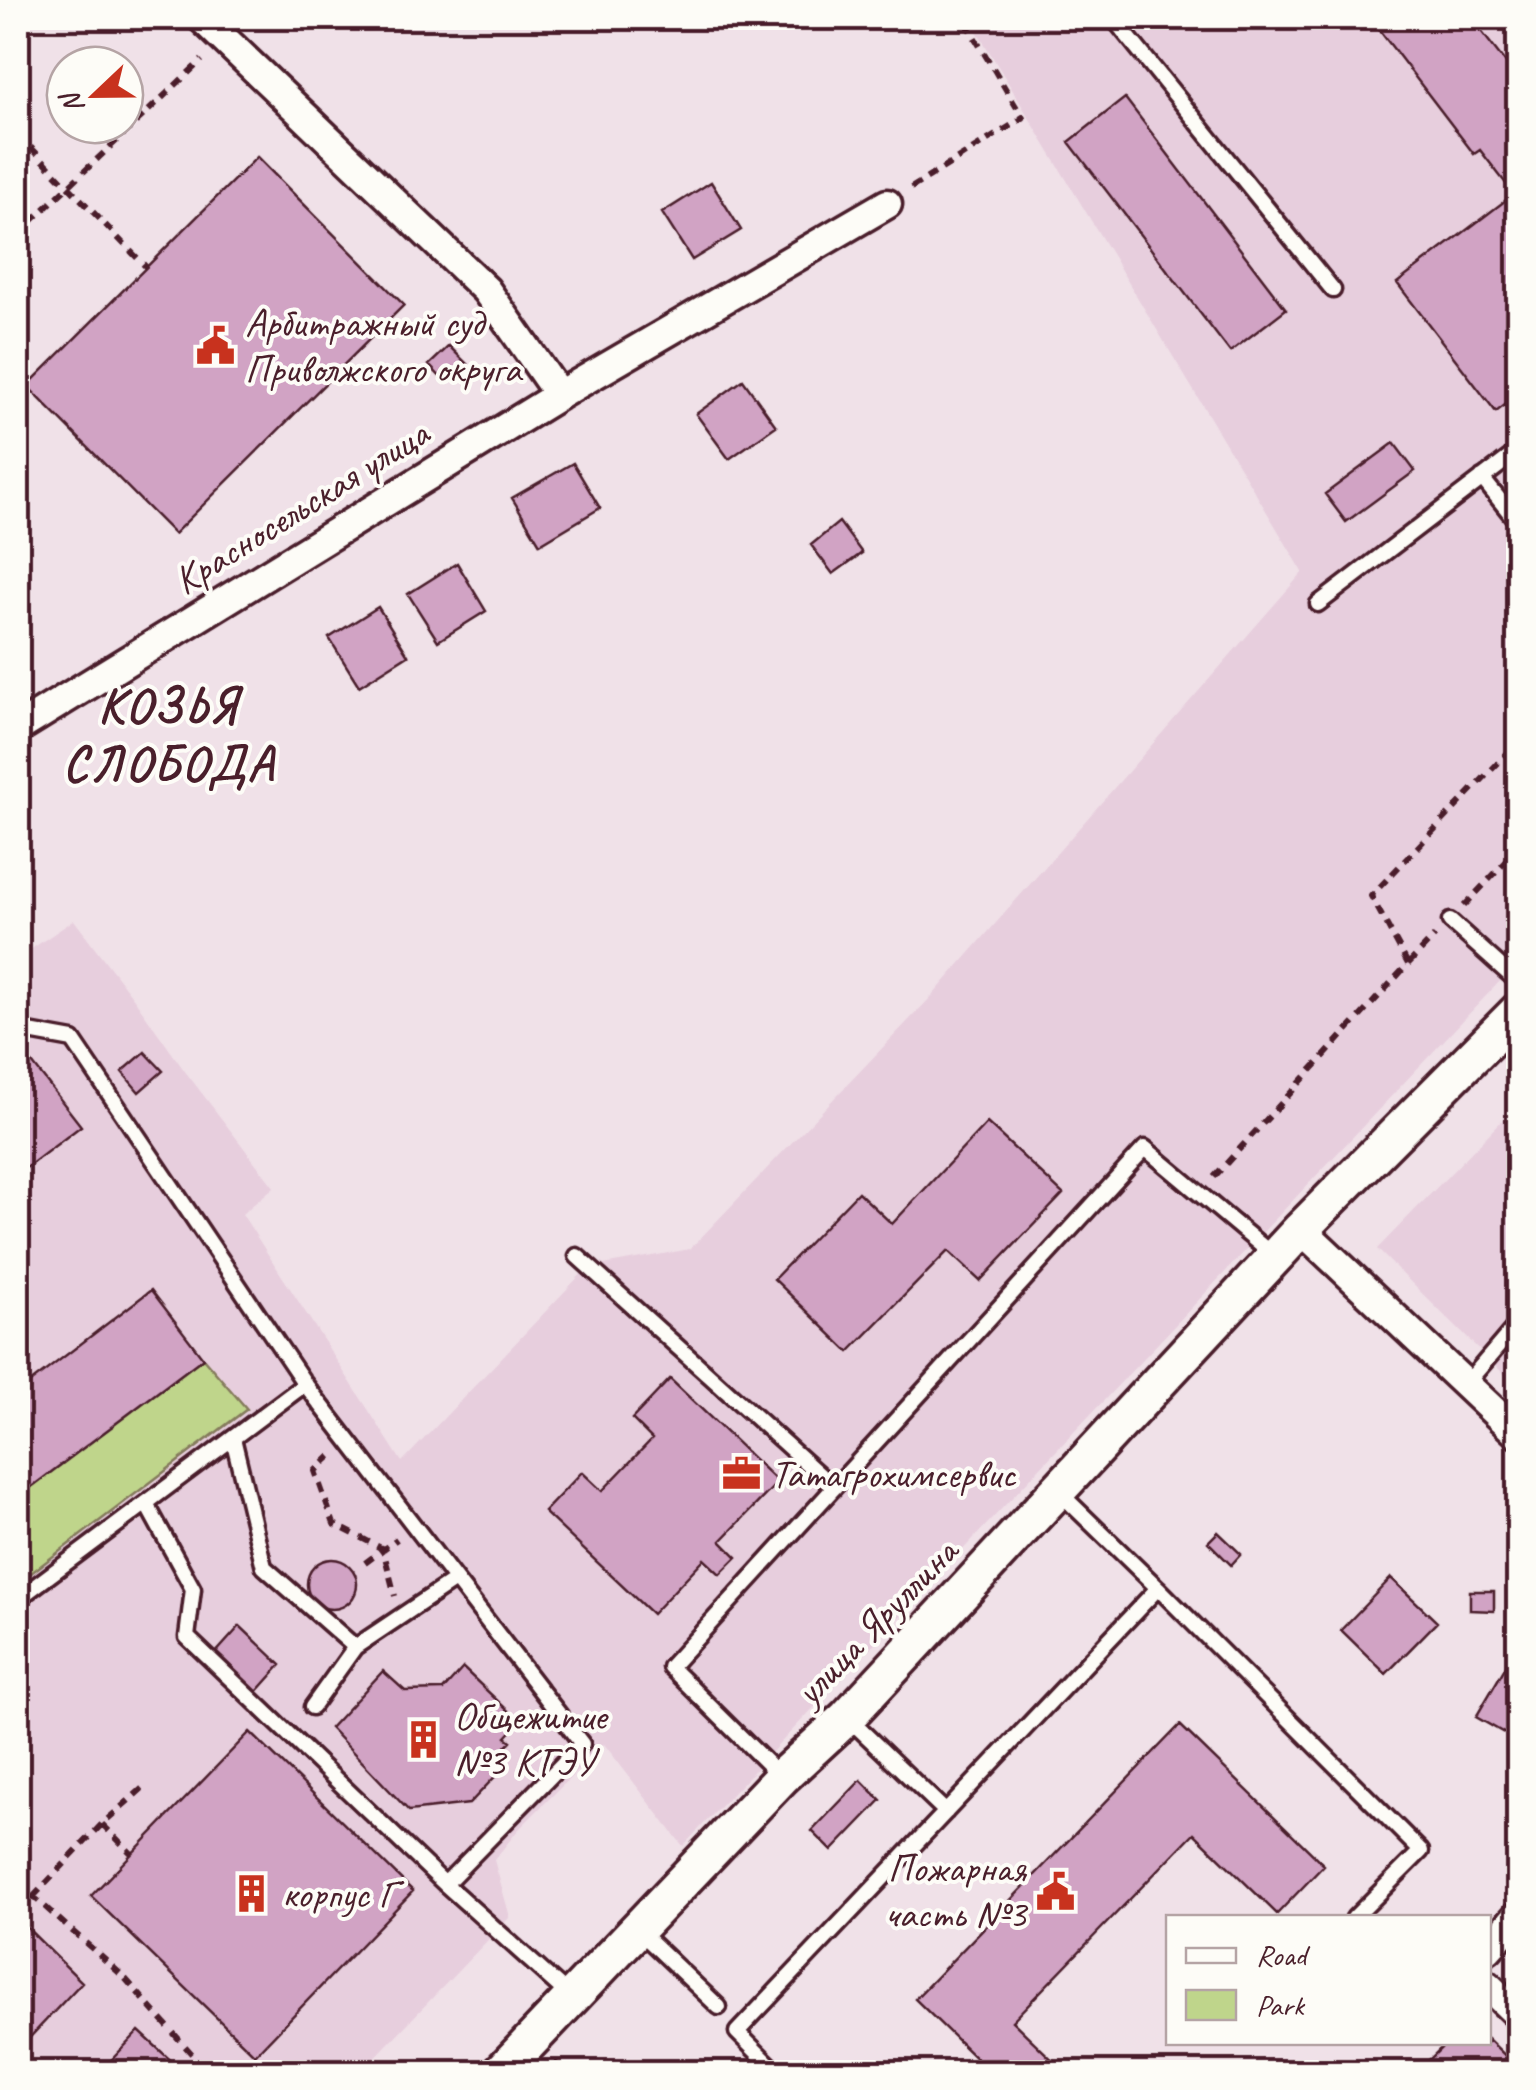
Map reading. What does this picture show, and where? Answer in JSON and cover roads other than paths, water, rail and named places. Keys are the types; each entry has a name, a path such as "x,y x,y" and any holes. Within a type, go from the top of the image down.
{"street":[{"path":"202,18 486,290 560,395"},
{"name":"Красносельская улица","path":"18,728 560,395 886,204"},
{"name":"улица Яруллина","path":"500,2072 782,1777 847,1718 1301,1229 1516,1020"},
{"path":"1301,1229 1518,1434"},
{"path":"1491,1946 1518,1915"},
{"path":"1491,1989 1518,2015"}],"lane":[{"path":"1113,18 1333,290"},
{"path":"1318,604 1518,450"},
{"path":"1482,478 1518,524"},
{"path":"1450,921 1518,982"},
{"path":"18,1030 73,1040 305,1384 582,1744 445,1884"},
{"path":"782,1777 670,1666 1145,1148 1276,1257"},
{"path":"578,1256 834,1488"},
{"path":"1466,1384 1518,1323"},
{"path":"18,1600 305,1384"},
{"path":"233,1438 264,1567 354,1647"},
{"path":"1058,1491 1421,1851 1357,1915"},
{"path":"146,1503 193,1589 187,1637 445,1884 572,1998"},
{"path":"312,1707 354,1647 456,1580"},
{"path":"777,2072 736,2032 1158,1588"},
{"path":"847,1718 946,1812"},
{"path":"638,1928 719,2007"}],"place":[{"name":"Арбитражный суд Приволжского округа","path":"215,346"},
{"name":"Татагрохимсервис","path":"741,1474"},
{"name":"Общежитие №3 КГЭУ","path":"424,1739"},
{"name":"Пожарная часть №3","path":"1056,1891"},
{"name":"корпус Г","path":"252,1894"}],"district":[{"name":"КОЗЬЯ СЛОБОДА","path":"169,734"}]}
